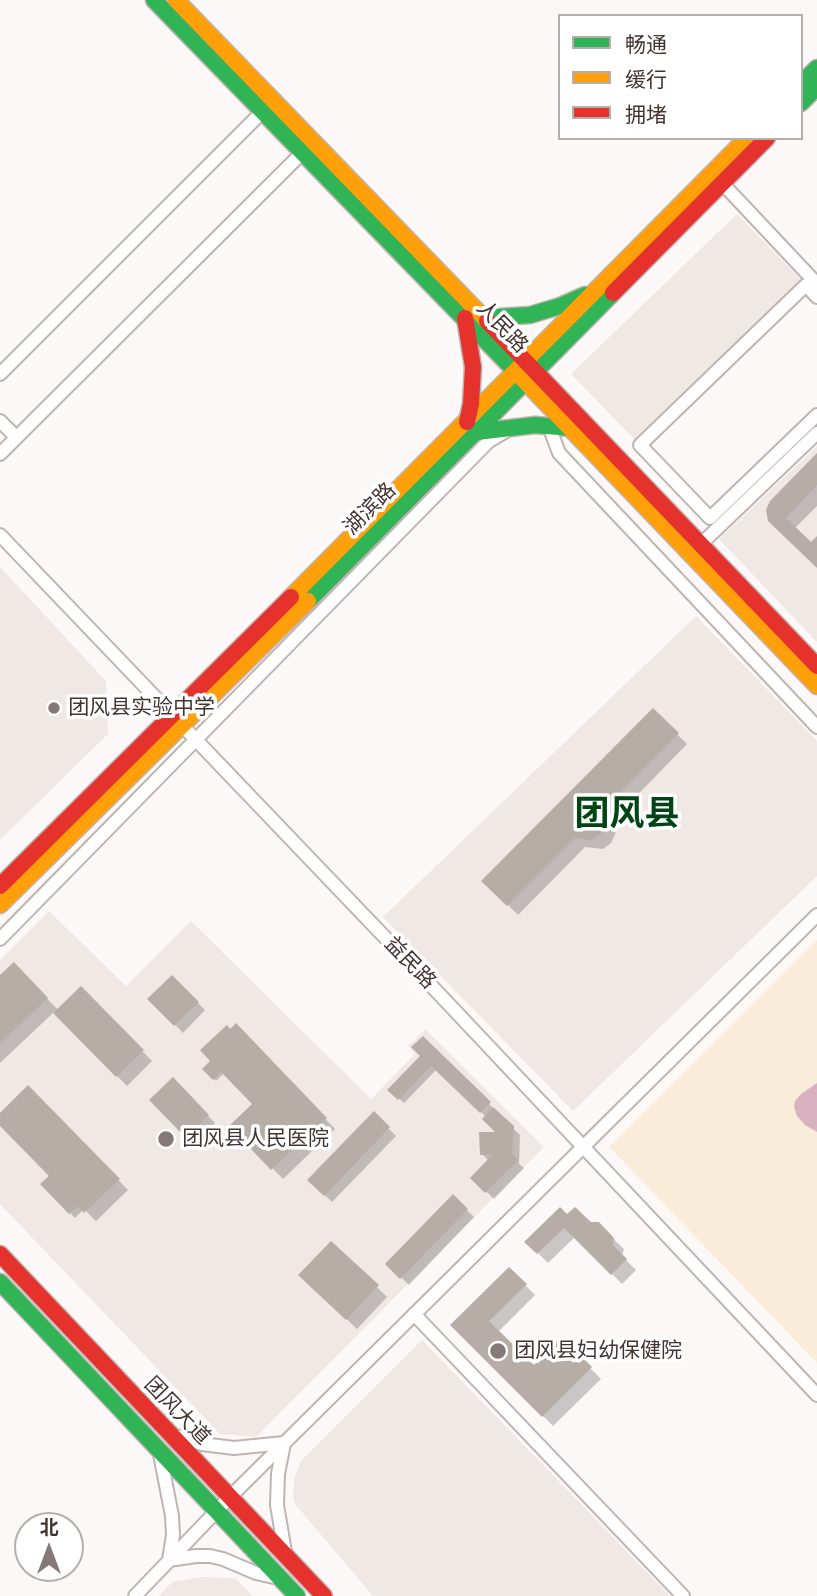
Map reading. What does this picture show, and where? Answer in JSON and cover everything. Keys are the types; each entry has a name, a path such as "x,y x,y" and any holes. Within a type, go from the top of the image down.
{"main road":[{"name":"人民路","path":"154,0 465,318 526,372 701,544 817,666"},
{"name":"人民路","path":"176,0 484,318 571,428 817,687"},
{"path":"803,82 817,68"},
{"path":"803,101 817,87"},
{"name":"湖滨路","path":"526,372 603,284 745,140"},
{"name":"湖滨路","path":"0,905 177,720 526,372 764,140"},
{"path":"484,318 515,317 545,311 575,300 603,284"},
{"path":"465,318 472,367 472,427 571,428"},
{"name":"湖滨路","path":"0,886 177,720"},
{"name":"团风大道","path":"0,1254 324,1596"},
{"name":"团风大道","path":"0,1282 297,1596"}],"street":[{"path":"0,374 263,111"},
{"path":"0,454 303,152"},
{"path":"722,183 817,284"},
{"path":"817,297 806,285 640,445 710,518 817,415"},
{"path":"0,421 16,437"},
{"path":"0,939 489,441 514,426"},
{"path":"549,426 559,453 817,727"},
{"path":"701,544 817,433"},
{"name":"益民路","path":"0,535 817,1395"},
{"path":"135,1596 284,1443 817,915"},
{"path":"415,1314 683,1596"},
{"path":"172,1435 202,1444 234,1448 284,1443"},
{"path":"284,1443 278,1474 277,1505 286,1556"},
{"path":"159,1450 172,1516 173,1535 169,1560"},
{"path":"169,1560 209,1556 256,1573 280,1578"}],"shaded area":[{"path":"737,214 806,285 640,445 571,374"},
{"path":"817,446 817,642 719,539"},
{"name":"团风县实验中学","path":"0,567 106,681 108,734 0,840"},
{"path":"696,616 817,741 817,876 573,1111 383,917"},
{"name":"团风县人民医院","path":"49,911 126,986 191,921 371,1099 415,1054 408,1046 425,1029 544,1147 256,1437 220,1434 0,1204 0,960"},
{"path":"817,940 817,1363 609,1147"},
{"path":"817,1083 817,1132 805,1125 797,1116 794,1107 801,1094"},
{"path":"422,1340 670,1596 373,1596 295,1504 295,1476 301,1461"},
{"path":"201,1577 235,1578 253,1596 159,1596 172,1582"}],"building":[{"path":"817,453 817,485 786,518 811,542 817,536 817,568 768,521 766,510 770,501"},
{"path":"653,708 679,733 604,809 606,821 602,833 592,840 575,838 507,906 481,881"},
{"path":"14,962 48,998 0,1043 0,975"},
{"path":"172,975 199,1002 174,1026 147,999"},
{"path":"81,986 144,1050 116,1077 53,1013"},
{"path":"236,1023 327,1118 271,1170 229,1126 252,1104 221,1072 213,1080 202,1069 210,1061 200,1050 227,1025 230,1029"},
{"path":"423,1036 491,1102 480,1113 431,1066 398,1100 387,1090 420,1056 411,1047"},
{"path":"173,1077 209,1115 186,1138 149,1100"},
{"path":"28,1085 120,1179 84,1213 78,1206 69,1214 40,1184 49,1176 0,1126 0,1113"},
{"path":"493,1107 514,1126 512,1154 518,1160 485,1193 470,1178 493,1154 480,1155 479,1132 495,1132 482,1119"},
{"path":"374,1111 390,1127 324,1196 307,1180"},
{"path":"453,1194 468,1209 400,1279 385,1264"},
{"path":"560,1207 567,1214 575,1207 591,1222 599,1222 614,1238 613,1245 627,1259 611,1275 564,1228 537,1254 524,1242"},
{"path":"331,1241 379,1285 346,1320 298,1275"},
{"name":"团风县妇幼保健院","path":"509,1267 527,1284 489,1321 534,1365 562,1337 592,1367 542,1417 450,1325"}],"traffic: fast":[{"path":"154,0 518,374"},
{"path":"803,82 817,68"},
{"path":"803,101 817,87"},
{"path":"308,601 613,293"},
{"path":"484,318 530,315 585,295"},
{"path":"477,432 535,425 571,428"},
{"path":"0,1282 297,1596"}],"traffic: slow":[{"path":"176,0 487,321"},
{"path":"291,597 745,140"},
{"path":"518,374 817,686"},
{"path":"0,905 308,601"}],"traffic: jam":[{"path":"613,293 765,140"},
{"path":"465,318 473,367 467,422"},
{"path":"487,321 817,666"},
{"path":"0,886 291,597"},
{"path":"0,1254 324,1596"}],"place":[{"name":"团风县实验中学","path":"54,708"},
{"name":"团风县人民医院","path":"166,1139"},
{"name":"团风县妇幼保健院","path":"498,1351"}],"district":[{"name":"团风县","path":"627,815"}]}
